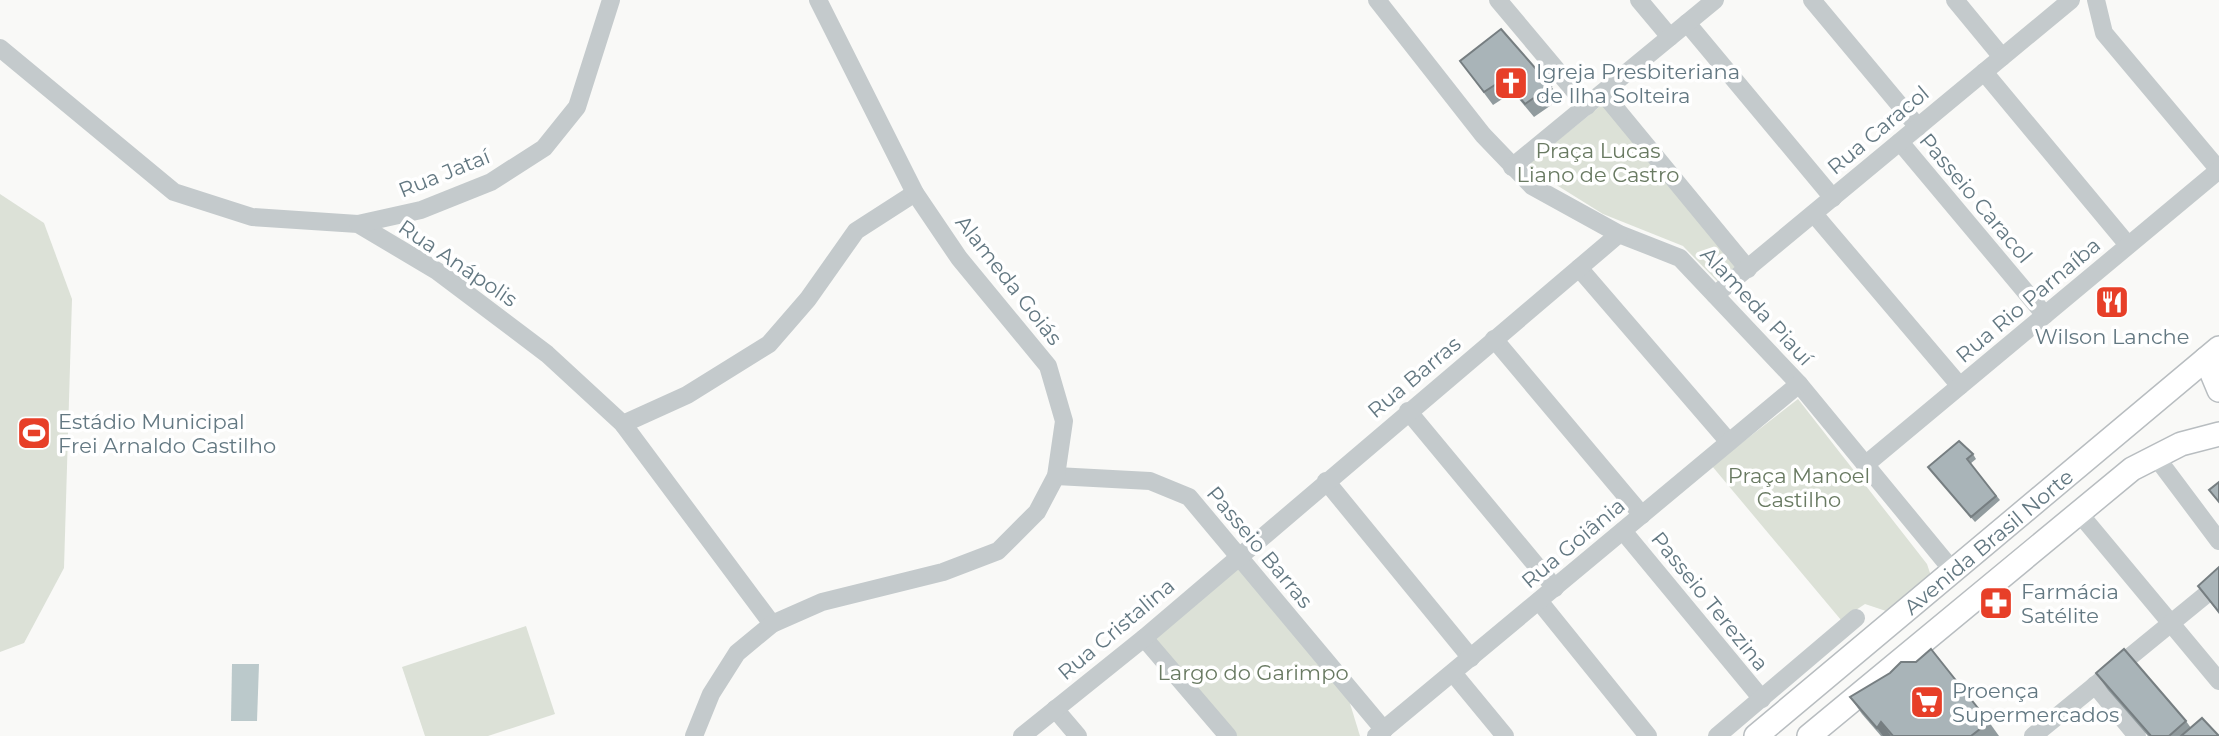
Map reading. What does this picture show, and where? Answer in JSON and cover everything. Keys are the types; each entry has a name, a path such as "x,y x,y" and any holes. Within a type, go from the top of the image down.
{"main road":[{"path":"2213,353 2219,390"},
{"name":"Avenida Brasil Norte","path":"1756,736 2213,353"},
{"name":"Avenida Brasil Norte","path":"1809,736 2132,469 2181,444 2219,434"}],"street":[{"name":"Rua Jataí","path":"358,225 421,210 491,182 544,148 577,107 611,0"},
{"name":"Alameda Goiás","path":"694,736 711,694 737,653 772,624 822,602 943,572 998,551 1037,512 1056,476 1064,421 1048,366 959,258 915,193 818,0"},
{"name":"Alameda Piauí","path":"1377,0 1512,167 1532,186 1619,234 1680,258 1799,384 1953,571"},
{"path":"1498,0 1587,106"},
{"path":"1639,0 1670,37"},
{"path":"1512,167 1715,0"},
{"path":"1812,0 1918,127"},
{"path":"1955,0 2002,57"},
{"name":"Rua Caracol","path":"1716,295 2071,0"},
{"path":"2096,0 2104,33 2219,170"},
{"path":"1687,23 1833,198"},
{"name":"Rua Anápolis","path":"0,48 174,192 252,217 358,225 437,271 547,354 623,424 772,624"},
{"path":"1984,72 2128,245"},
{"path":"1603,93 1748,269"},
{"name":"Passeio Caracol","path":"1900,142 2045,315"},
{"name":"Rua Rio Parnaíba","path":"1865,464 2219,170"},
{"path":"623,424 687,395 769,344 808,299 856,231 915,193"},
{"path":"1814,214 1960,386"},
{"name":"Rua Barras","path":"1238,555 1619,234"},
{"path":"1578,268 1729,442"},
{"path":"1494,339 1642,515"},
{"name":"Rua Goiânia","path":"1380,733 1799,384"},
{"path":"1408,411 1555,588"},
{"path":"2156,457 2219,541"},
{"name":"Passeio Barras","path":"1056,476 1150,481 1189,497 1380,733"},
{"path":"1326,481 1471,658"},
{"path":"2079,513 2219,681"},
{"name":"Passeio Terezina","path":"1623,531 1762,699"},
{"name":"Rua Cristalina","path":"1022,736 1144,638 1238,555"},
{"path":"2034,736 2219,584"},
{"path":"1539,601 1648,736"},
{"path":"1717,736 1856,618"},
{"path":"1144,638 1228,736"},
{"path":"1453,673 1505,736"},
{"path":"2095,685 2137,736"},
{"path":"1055,709 1077,736"}],"green space":[{"name":"Praça Lucas Liano de Castro","path":"1603,104 1739,266 1719,283 1683,246 1603,214 1526,166"},
{"name":"Estádio Municipal Frei Arnaldo Castilho","path":"0,194 44,223 72,299 64,568 24,643 0,652"},
{"name":"Praça Manoel Castilho","path":"1798,399 1927,564 1931,576 1889,612 1865,604 1841,620 1712,466"},
{"name":"Largo do Garimpo","path":"1238,567 1348,697 1360,736 1234,736 1152,637"},
{"path":"526,626 555,714 488,736 425,736 402,667"}],"shaded area":[{"path":"232,664 259,664 257,721 231,721"}],"building":[{"name":"Igreja Presbiteriana de Ilha Solteira","path":"1501,29 1551,86 1525,104 1504,79 1484,92 1460,61"},
{"path":"1959,441 1973,454 1967,459 1996,496 1971,517 1928,467"},
{"path":"2219,482 2219,502 2209,490"},
{"path":"2219,567 2219,612 2198,586"},
{"name":"Proença Supermercados","path":"1931,649 1989,722 1971,736 1893,736 1881,722 1877,728 1850,697 1890,673 1901,662 1916,662"},
{"path":"2124,649 2186,721 2169,736 2151,736 2096,673"},
{"path":"2202,718 2219,736 2181,736"}],"place":[{"name":"Igreja Presbiteriana de Ilha Solteira","path":"1511,83"},
{"name":"Wilson Lanche","path":"2112,302"},
{"name":"Estádio Municipal Frei Arnaldo Castilho","path":"34,433"},
{"name":"Farmácia Satélite","path":"1996,603"},
{"name":"Proença Supermercados","path":"1927,702"}]}
